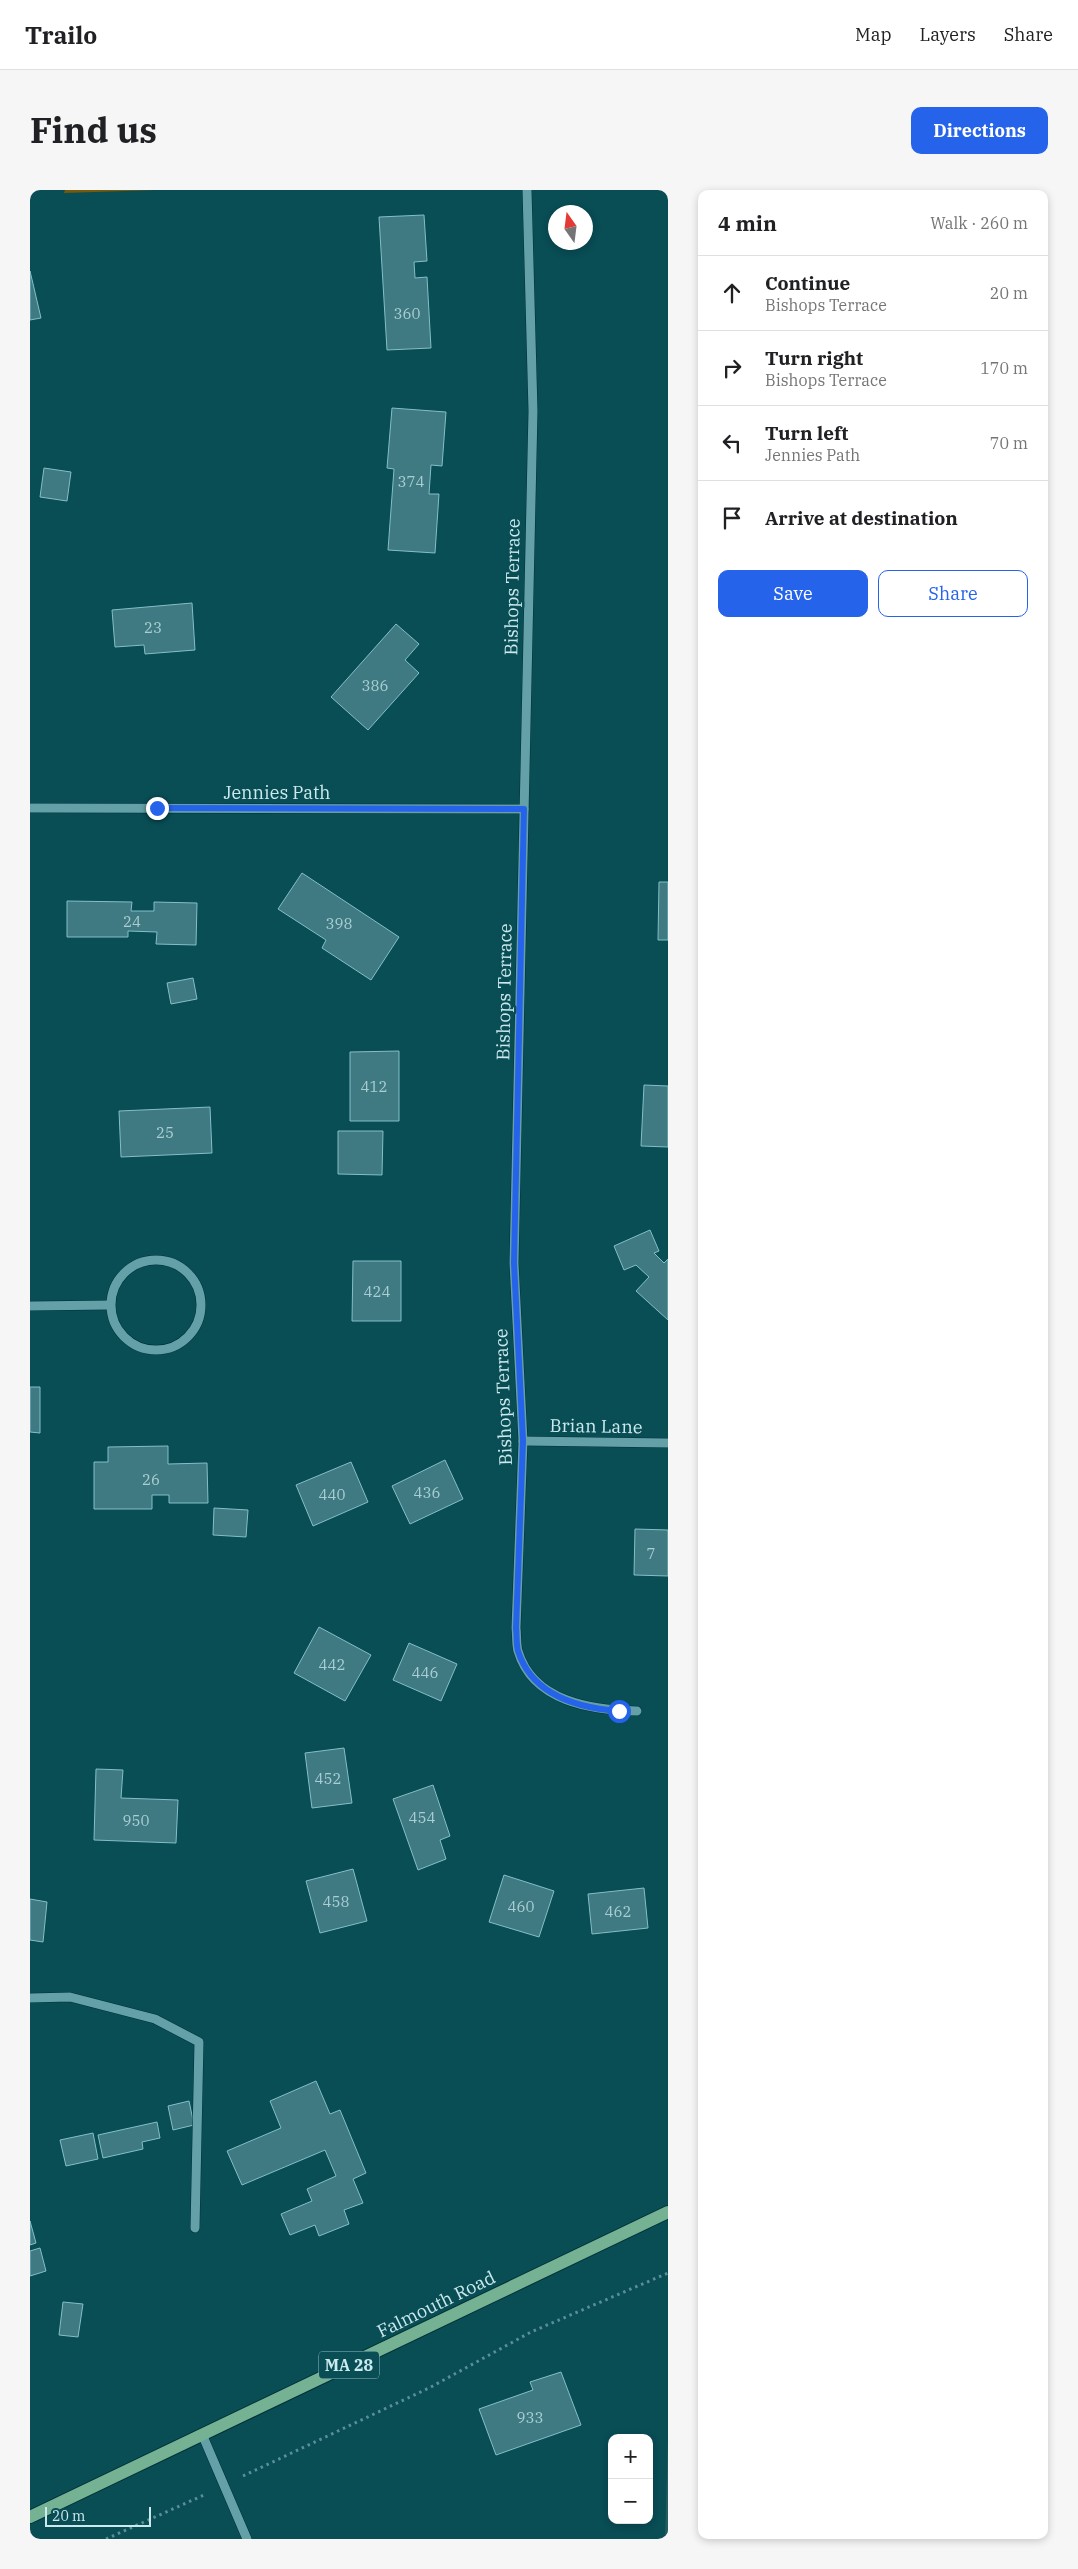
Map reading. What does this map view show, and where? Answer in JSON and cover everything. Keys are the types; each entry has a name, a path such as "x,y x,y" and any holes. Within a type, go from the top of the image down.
{"main road":[{"name":"Falmouth Road","path":"30,2517 668,2212"}],"street":[{"name":"Bishops Terrace","path":"527,190 533,411 514,1263 523,1441 516,1628 518,1651 528,1671 540,1685 556,1696 585,1707 637,1711"},
{"name":"Jennies Path","path":"30,808 524,809"},
{"path":"157,1260 172,1262 184,1269 194,1280 200,1293 201,1308 198,1322 191,1334 181,1343 168,1349 154,1350 140,1348 128,1341 118,1331 112,1319 110,1306 112,1291 119,1278 130,1268 142,1261 157,1260"},
{"path":"30,1306 110,1306"},
{"name":"Brian Lane","path":"523,1441 668,1443"},
{"path":"30,1998 70,1997 155,2018 199,2042 195,2228"},
{"path":"202,2434 247,2539"}],"path":[{"path":"106,2539 431,2387 531,2332 668,2273"}],"shaded area":[{"path":"65,190 156,190 64,193"},
{"path":"668,2439 668,2539 665,2539"}],"building":[{"path":"424,215 427,261 414,262 415,278 427,277 431,348 387,350 379,217"},
{"path":"30,271 41,318 30,320"},
{"path":"392,408 446,412 442,466 431,465 429,494 439,494 435,553 388,550 394,469 387,468"},
{"path":"44,468 71,472 67,501 40,497"},
{"path":"192,603 195,650 145,654 144,645 115,647 112,610"},
{"path":"396,624 419,644 405,660 419,673 368,730 331,697"},
{"path":"302,873 399,937 371,980 322,948 326,940 278,909"},
{"path":"659,882 668,882 668,940 658,940"},
{"path":"67,901 132,902 131,911 154,911 154,902 197,903 196,945 156,944 157,932 128,931 128,937 67,937"},
{"path":"193,978 197,999 171,1004 167,983"},
{"path":"399,1051 399,1121 350,1121 350,1052"},
{"path":"644,1085 668,1086 668,1147 641,1146"},
{"path":"210,1107 212,1153 121,1157 119,1111"},
{"path":"338,1131 383,1131 382,1175 338,1174"},
{"path":"650,1230 659,1251 654,1253 664,1263 668,1259 668,1320 636,1291 649,1277 636,1265 624,1270 614,1246"},
{"path":"353,1261 401,1261 401,1321 352,1321"},
{"path":"30,1387 40,1387 40,1433 30,1432"},
{"path":"168,1446 168,1464 207,1463 208,1503 169,1503 169,1495 152,1495 152,1509 94,1509 94,1462 108,1462 108,1447"},
{"path":"445,1460 463,1499 410,1524 392,1486"},
{"path":"351,1462 368,1502 313,1526 296,1485"},
{"path":"214,1508 248,1510 246,1537 213,1535"},
{"path":"635,1529 668,1530 668,1576 634,1575"},
{"path":"319,1627 371,1655 345,1701 294,1673"},
{"path":"409,1643 457,1664 441,1701 393,1680"},
{"path":"344,1748 352,1803 312,1808 305,1753"},
{"path":"96,1769 123,1770 121,1798 178,1800 176,1843 94,1840"},
{"path":"433,1785 450,1836 440,1840 446,1859 418,1870 393,1799"},
{"path":"353,1869 367,1921 320,1933 306,1881"},
{"path":"504,1875 554,1891 539,1937 489,1922"},
{"path":"644,1888 648,1928 592,1934 588,1894"},
{"path":"30,1899 47,1902 43,1942 30,1940"},
{"path":"316,2081 330,2114 340,2110 366,2173 353,2179 363,2203 344,2210 349,2224 319,2236 315,2225 290,2235 281,2214 312,2201 307,2189 336,2176 325,2150 242,2185 227,2151 281,2128 270,2101"},
{"path":"189,2101 194,2125 173,2130 168,2106"},
{"path":"157,2122 160,2138 142,2142 143,2149 103,2158 98,2135"},
{"path":"93,2133 98,2159 66,2166 60,2140"},
{"path":"30,2221 36,2243 30,2245"},
{"path":"40,2248 46,2271 30,2276 30,2251"},
{"path":"63,2302 83,2304 78,2337 59,2335"},
{"path":"561,2372 581,2425 496,2455 479,2409 533,2390 530,2382"}],"route":[{"path":"157,808 524,809 514,1263 523,1441 516,1628 518,1651 528,1671 540,1685 556,1696 585,1707 619,1711"}]}
